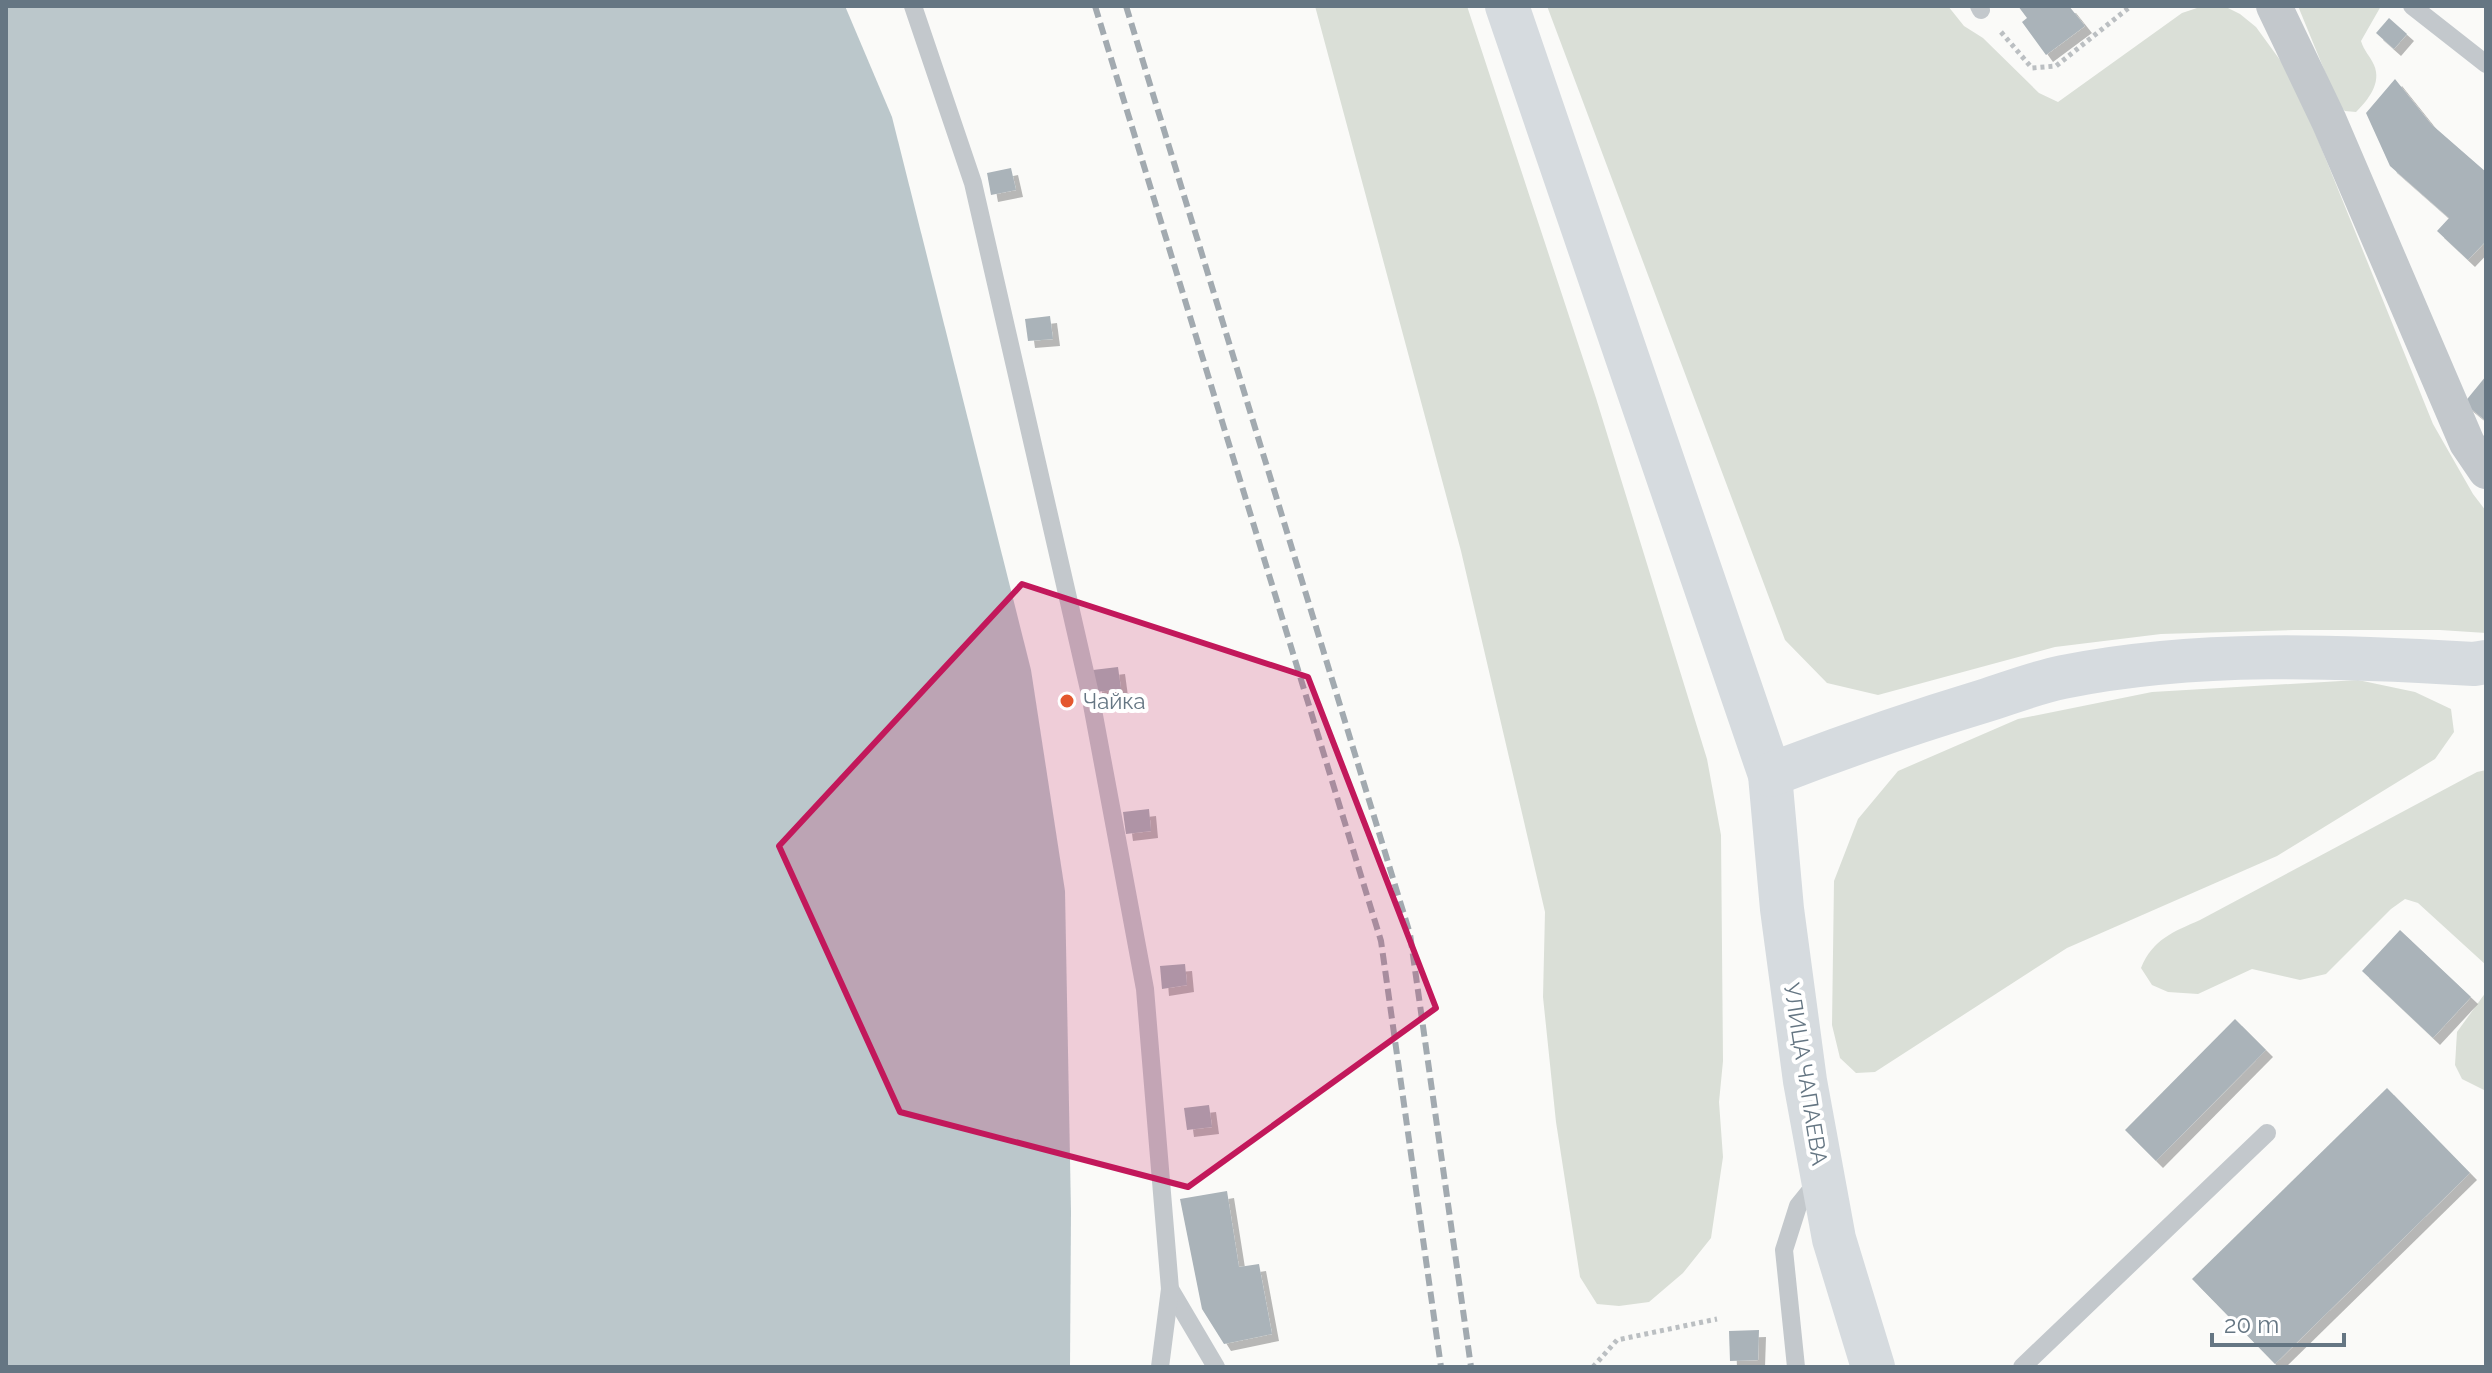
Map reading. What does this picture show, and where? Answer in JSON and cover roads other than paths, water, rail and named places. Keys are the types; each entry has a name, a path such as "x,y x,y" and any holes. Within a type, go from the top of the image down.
{"main road":[{"name":"УЛИЦА ЧАПАЕВА","path":"1507,6 1770,775 1782,909 1805,1081 1834,1239 1873,1367"},
{"path":"1770,775 1894,728 2062,677 2155,665 2266,657 2486,662"}],"street":[{"path":"2274,6 2329,121 2467,443 2486,471"}],"lane":[{"path":"913,6 973,183 1090,694 1145,989 1170,1289 1160,1367"},
{"path":"2412,6 2486,64"},
{"path":"2022,1367 2267,1133"},
{"path":"1796,1367 1784,1250 1798,1206 1822,1176"},
{"path":"1170,1289 1216,1367"}],"railway":[{"path":"1095,6 1381,941 1441,1367"},
{"path":"1126,6 1410,934 1471,1367"}],"place":[{"name":"Чайка","path":"1067,701"}]}
